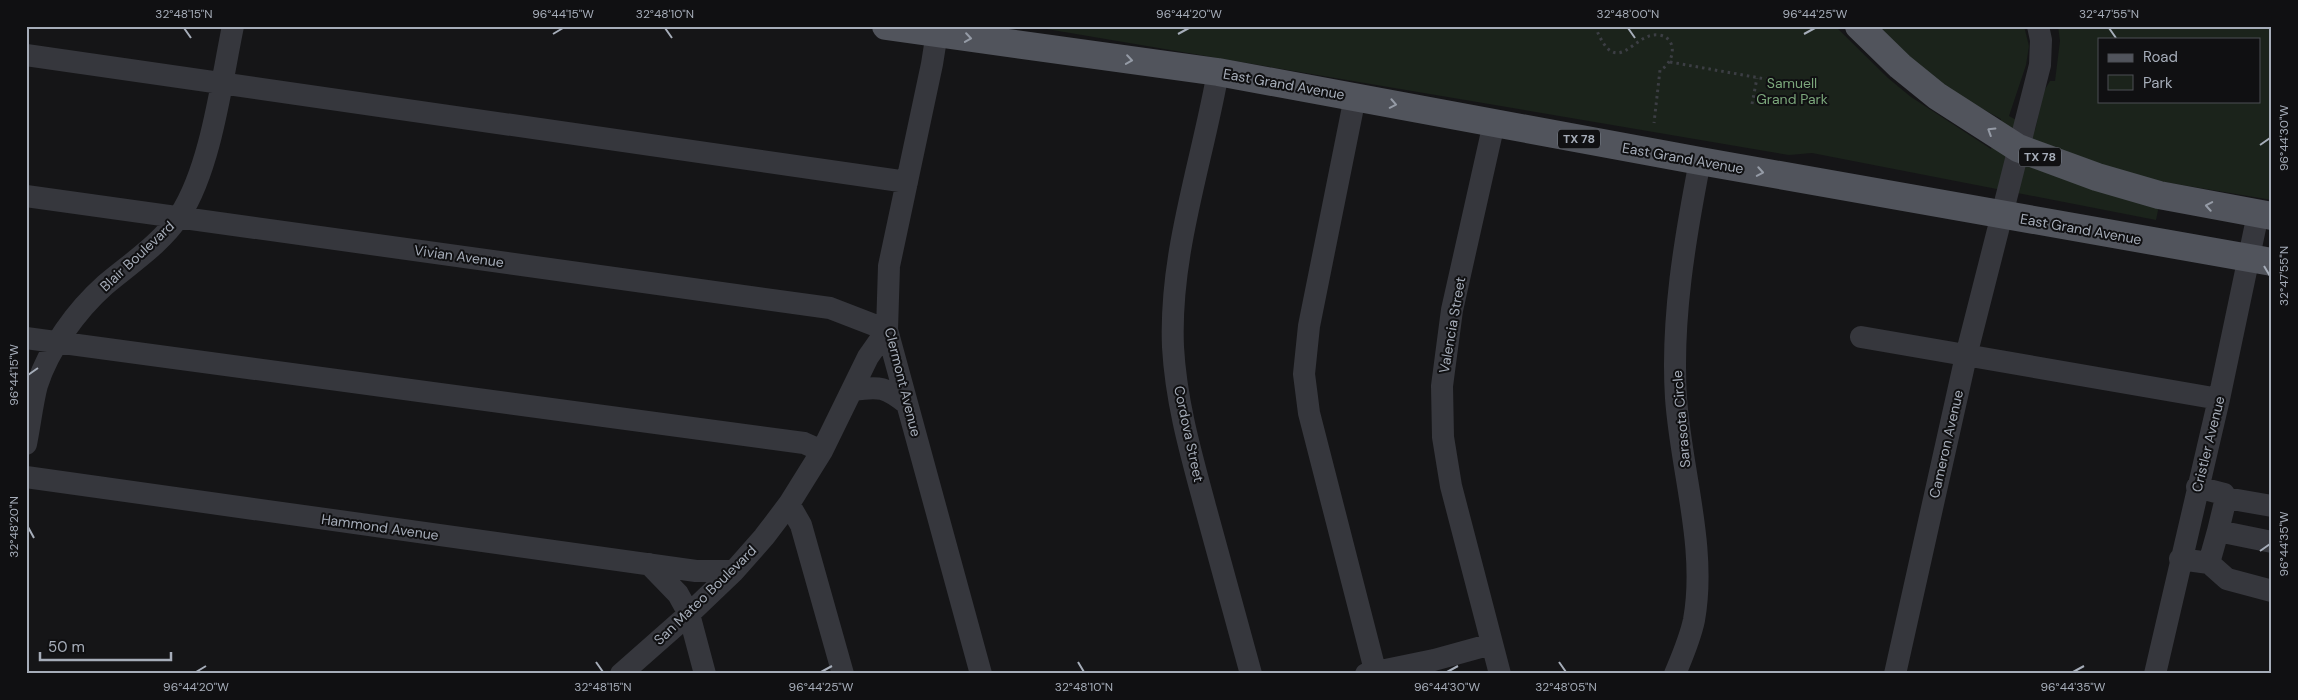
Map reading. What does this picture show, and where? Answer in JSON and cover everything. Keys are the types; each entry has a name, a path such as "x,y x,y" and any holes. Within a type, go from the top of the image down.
{"main road":[{"name":"East Grand Avenue","path":"886,26 938,30 1218,72 1700,161 2260,260"},
{"name":"TX 78","path":"1859,26 1900,66 1937,96 2018,148 2097,177 2159,195 2265,215"}],"street":[{"name":"Blair Boulevard","path":"26,444 38,384 57,342 77,313 104,286 167,232 189,200 205,158 233,26"},
{"name":"Cameron Avenue","path":"1895,674 1966,356 2040,65 2041,40 2038,26"},
{"name":"Clermont Avenue","path":"938,30 889,266 887,330 981,674"},
{"path":"26,55 907,182"},
{"name":"Cordova Street","path":"1218,72 1182,239 1175,290 1173,347 1179,402 1190,452 1251,674"},
{"path":"1355,97 1309,326 1304,374 1309,413 1373,673 1434,660 1492,644"},
{"name":"Valencia Street","path":"1494,123 1452,310 1442,386 1443,437 1451,486 1500,674"},
{"name":"Sarasota Circle","path":"1675,674 1686,648 1694,620 1697,584 1696,546 1676,399 1676,353 1688,224 1700,161"},
{"name":"Vivian Avenue","path":"26,196 830,308 887,330"},
{"name":"Cristler Avenue","path":"2155,674 2190,516 2219,399 2260,260 2265,215"},
{"name":"San Mateo Boulevard","path":"621,674 734,571 764,537 789,504 822,451 868,357 887,330"},
{"path":"1861,337 2219,399"},
{"path":"26,338 804,443 822,451"},
{"path":"853,390 877,386 891,391 907,404"},
{"name":"Hammond Avenue","path":"26,477 696,571 734,571"},
{"path":"2197,487 2224,494 2226,498 2272,506"},
{"path":"2210,563 2226,498"},
{"path":"789,504 801,525 843,674"},
{"path":"2190,516 2272,542"},
{"path":"2180,559 2210,563 2226,578 2272,591"},
{"path":"648,564 678,594 689,614 705,674"}],"path":[{"path":"1595,26 1604,46 1615,52 1631,49 1650,36 1662,36 1671,45 1673,52 1670,62 1660,70 1654,123"},
{"path":"1670,62 1816,88"},
{"path":"1752,104 1757,78"}],"green space":[{"name":"Samuell Grand Park","path":"1029,26 1835,26 1888,78 1911,97 1991,149 2001,119 1959,96 1918,67 1874,26 2024,26 2029,46 2026,65 2009,116 2035,130 2044,91 2050,81 2055,81 2060,41 2058,26 2272,26 2272,200 2164,182 2156,220 1812,153 1789,155"}]}
